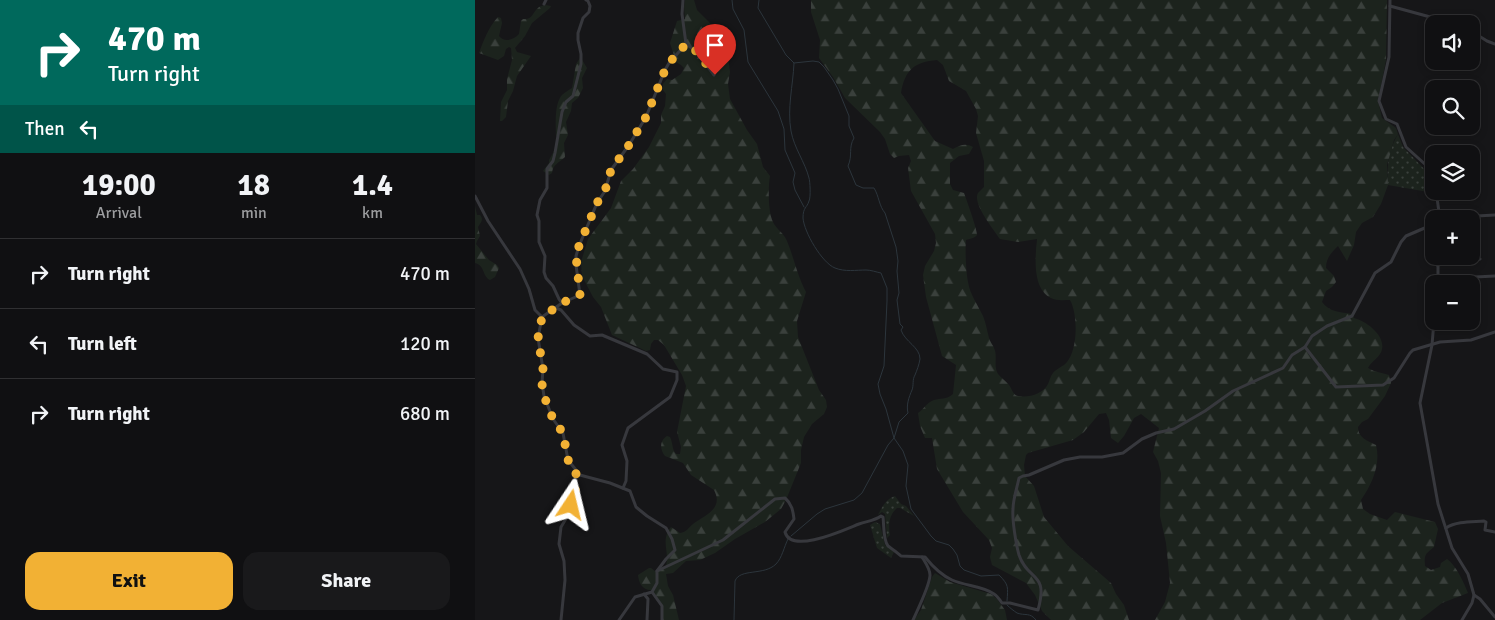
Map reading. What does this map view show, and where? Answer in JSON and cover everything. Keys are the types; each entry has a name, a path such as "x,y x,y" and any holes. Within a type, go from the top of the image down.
{"street":[{"path":"562,303 544,272 545,256 539,242 539,221 537,215 540,200 547,188 547,169 553,161 562,112 566,102 573,96 581,64 578,33 583,18 589,12 590,6 587,0"},
{"path":"561,620 565,580 564,561 559,544 561,527 571,512 571,499 576,489 577,474 568,460 563,433 553,419 544,396 542,384 543,369 538,338 542,317 562,303 580,295 576,256 597,203 605,191 611,170 646,117 669,63 686,44 683,0"},
{"path":"1390,0 1389,57 1379,101 1386,119 1397,124 1406,147 1425,164"},
{"path":"1390,6 1425,15"},
{"path":"1480,37 1495,44"},
{"path":"686,44 696,51 715,75"},
{"path":"475,196 488,221 520,269 529,289 535,310 542,317"},
{"path":"1480,216 1495,215"},
{"path":"657,571 723,540 775,499 785,498 790,503 794,519 785,532 785,536 791,540 801,542 821,539 862,522 875,520 881,516 883,517 888,546 901,556 925,557 941,574 953,581 987,590 995,594 1002,603 1010,603 1037,610 1041,588 1036,578 1025,567 1019,556 1016,542 1013,509 1019,478 1064,460 1123,453 1142,439 1175,430 1233,391 1283,368 1293,355 1305,348 1312,336 1327,326 1352,316 1375,273 1391,262 1406,236 1425,228"},
{"path":"1437,265 1438,275"},
{"path":"1480,277 1495,276"},
{"path":"556,308 561,310 573,325 590,336 602,334 647,354 663,369 677,372 677,380 670,397 629,428 622,445 627,461 626,481 623,488"},
{"path":"1433,330 1420,403 1436,496 1451,548 1467,574 1474,595 1472,603 1462,620"},
{"path":"1305,348 1336,387 1383,385 1394,378 1413,350 1440,342 1471,340 1495,332"},
{"path":"577,474 610,483 630,491 636,507 666,528 675,550 657,571 657,583 653,592"},
{"path":"1446,528 1462,523 1487,522 1485,530 1495,532"},
{"path":"913,620 919,609 930,575 927,564 922,557"},
{"path":"619,620 635,597 653,592"},
{"path":"653,592 662,606 662,620"},
{"path":"644,594 647,599 647,620"},
{"path":"1474,595 1480,599 1495,617"}],"green space":[{"path":"685,0 694,0 697,10 709,22 727,49 730,72 728,84 730,99 757,144 763,167 770,176 769,199 771,218 787,241 806,292 797,321 798,337 819,390 826,400 827,407 824,414 812,424 804,437 801,463 781,509 765,522 715,553 700,560 686,561 673,573 666,574 679,620 662,620 663,606 651,590 641,586 638,575 649,568 656,572 666,566 666,537 671,527 680,533 686,531 712,511 717,502 716,497 714,490 691,475 683,463 665,456 662,451 662,443 667,436 670,437 676,454 680,454 681,447 677,432 686,386 682,375 664,345 658,340 654,340 650,350 646,351 612,335 601,307 593,297 582,276 581,262 588,239 611,208 621,181 633,169 649,147 661,123 666,94 663,90 663,84 667,79 672,80 681,74 684,68 676,62 670,43 677,21 685,19"},
{"path":"811,0 1387,0 1386,60 1378,101 1382,118 1396,128 1398,134 1394,140 1387,165 1388,185 1381,204 1373,217 1362,223 1356,232 1354,245 1347,261 1338,246 1329,256 1326,268 1334,276 1336,282 1326,291 1322,302 1331,310 1352,314 1354,318 1374,329 1381,339 1382,349 1378,357 1368,368 1389,375 1391,383 1385,396 1368,419 1358,427 1358,431 1362,436 1376,445 1377,452 1375,474 1361,500 1363,509 1370,514 1387,520 1395,512 1435,522 1438,529 1434,547 1426,555 1425,566 1431,570 1440,567 1441,563 1447,559 1457,570 1468,593 1442,603 1420,620 1155,620 1165,602 1170,583 1166,543 1160,516 1161,473 1153,452 1159,428 1141,414 1134,418 1118,443 1111,438 1109,420 1106,413 1099,414 1084,432 1073,440 1028,453 1024,465 1025,476 1034,486 1044,517 1068,546 1111,583 1124,605 1129,620 1051,620 1042,611 1035,595 1026,583 992,565 990,557 992,548 989,540 963,512 937,469 932,438 925,438 920,426 918,413 927,404 953,394 956,365 942,356 926,297 923,275 925,266 934,251 936,243 935,234 911,191 908,168 911,161 909,155 894,158 890,154 885,139 880,132 845,98 819,58 820,40 811,12","holes":["937,60 943,65 949,81 966,91 978,116 976,133 984,161 984,187 977,197 981,210 1000,239 1018,242 1037,239 1036,270 1039,284 1046,294 1053,299 1070,300 1073,306 1076,331 1071,356 1065,364 1053,373 1046,387 1039,393 1031,396 1016,395 998,374 994,347 989,339 983,316 969,287 966,267 966,240 975,237 977,233 964,193 953,190 950,184 950,163 959,156 969,154 973,147 963,145 953,149 935,141 901,93 905,78 917,65"]},
{"path":"545,5 551,6 532,23 525,36 515,48 517,52 531,56 517,76 508,101 506,117 500,121 501,102 507,90 507,79 512,60 511,48 506,49 504,56 498,60 479,53 482,44 489,29 498,17 501,18 502,23 499,36 509,40 519,34 523,19 531,17 538,8"},
{"path":"580,58 587,68 582,78 583,88 578,98 572,103 566,122 568,135 564,143 565,157 549,175 543,171 549,163 559,138 556,136 556,115 559,99 572,88 576,64"},
{"path":"1398,134 1403,147 1425,170 1425,191 1388,185 1389,158"},
{"path":"475,206 477,215 480,215 482,220 478,227 480,236 476,244 489,260 499,268 495,277 490,280 480,266 475,263"},
{"path":"895,496 914,516 897,508 891,517 889,524 890,535 887,538 885,514 882,512 878,515 887,501"},
{"path":"875,522 880,524 885,545 894,552 891,558 877,548 870,525"},
{"path":"935,573 950,582 991,594 1005,610 1007,620 914,620 921,610"}],"waterway":[{"path":"732,0 733,9 744,30 748,62 778,111 784,129 785,150 795,173 793,182 795,190 804,207"},
{"path":"759,0 758,8 786,55 794,63 790,122 792,137 809,180 810,199 803,214 807,231 819,254 830,265 843,270 868,270 881,273 887,288 884,366 878,384 894,438 888,445 862,493 854,500 825,509 791,536"},
{"path":"794,63 819,62 838,89 849,116 849,126 854,138 848,166 856,185 863,188 874,188 885,213 896,247 899,293 897,300 900,324 903,327 901,330 918,351 920,359 908,401 908,413 899,422 894,438 903,451 908,465 906,486 911,509 936,541 949,545 953,549 960,566 964,570 981,576 999,575 1007,586 1007,601"},
{"path":"734,620 735,581 738,577 747,573 771,568 778,562 788,539"},
{"path":"1007,605 1017,613 1029,615 1036,620"}],"route":[{"path":"571,505 571,499 576,489 577,474 574,466 568,460 563,433 553,419 544,396 542,384 543,369 538,338 540,321 542,317 562,303 580,295 576,265 579,246 597,203 605,191 611,170 646,117 669,63 686,44 696,51 715,75"}]}
